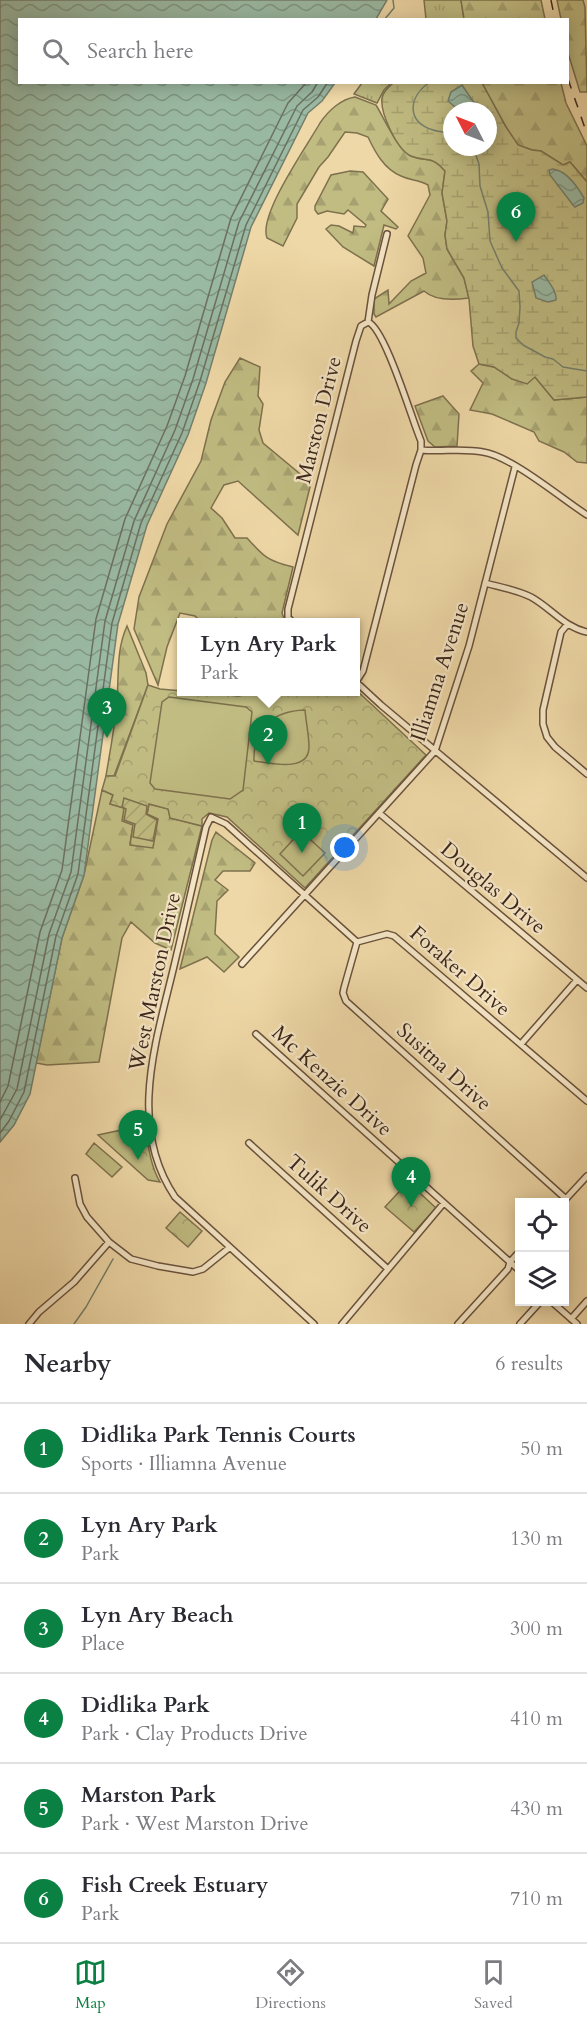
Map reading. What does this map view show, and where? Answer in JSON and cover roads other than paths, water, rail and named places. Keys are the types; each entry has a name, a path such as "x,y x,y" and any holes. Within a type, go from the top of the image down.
{"street":[{"name":"Marston Drive","path":"290,618 288,609 356,340 361,326 368,322 387,234"},
{"path":"360,675 363,671 421,450 421,441 396,371 376,327 368,322"},
{"path":"421,450 484,452 499,457 587,515"},
{"name":"Illiamna Avenue","path":"242,964 435,751 464,664 515,466"},
{"path":"581,511 587,506"},
{"path":"485,583 526,595 567,625 587,632"},
{"path":"567,625 561,632 543,710 543,724 547,737 555,747 587,774"},
{"path":"360,686 587,878"},
{"name":"Douglas Drive","path":"379,813 587,988"},
{"name":"West Marston Drive","path":"229,1248 194,1216 164,1180 150,1133 149,1094 154,1052 206,827 211,817 226,824 305,895"},
{"path":"305,895 357,942"},
{"name":"Foraker Drive","path":"357,942 387,934 394,936 587,1101"},
{"name":"Susitna Drive","path":"357,942 343,993 346,1001 562,1198"},
{"path":"520,1044 577,980"},
{"name":"Mc Kenzie Drive","path":"256,1034 515,1267"},
{"name":"Tulik Drive","path":"249,1143 388,1269"},
{"path":"568,1198 587,1176"},
{"path":"75,1178 83,1211 92,1224 125,1256 137,1262 188,1272 203,1269 229,1248 314,1324"},
{"path":"342,1324 443,1204"},
{"path":"29,1324 39,1312 74,1282 109,1242"},
{"path":"458,1324 508,1269 510,1262 518,1252"},
{"path":"571,1319 587,1301"},
{"path":"520,1324 536,1306"},
{"path":"556,1306 577,1324"}],"water":[{"path":"0,0 387,0 377,18 18,18 18,84 334,84 322,101 308,113 251,227 206,383 188,435 147,525 118,624 84,875 62,938 30,1094 14,1125 0,1142"},
{"path":"462,85 474,102 449,102 451,92"},
{"path":"553,169 563,173 571,180 584,198 583,203 575,207 573,205 550,175 549,170"},
{"path":"544,275 554,290 556,300 548,302 536,298 532,282"}],"waterway":[{"path":"386,18 394,8 393,0"},
{"path":"428,84 414,101 414,115 424,126 443,132"},
{"path":"476,156 480,186 488,212 490,241 502,268 519,291 519,323 516,338 523,345 553,359 563,367 587,371"},
{"path":"74,1324 113,1259"}],"railway":[{"path":"551,0 555,18"},
{"path":"569,82 587,134"}],"place":[{"name":"Fish Creek Estuary","path":"516,242"},
{"name":"Lyn Ary Beach","path":"107,738"},
{"name":"Lyn Ary Park","path":"268,765"},
{"name":"Didlika Park Tennis Courts","path":"302,853"},
{"name":"Marston Park","path":"138,1160"},
{"name":"Didlika Park","path":"411,1207"}]}
